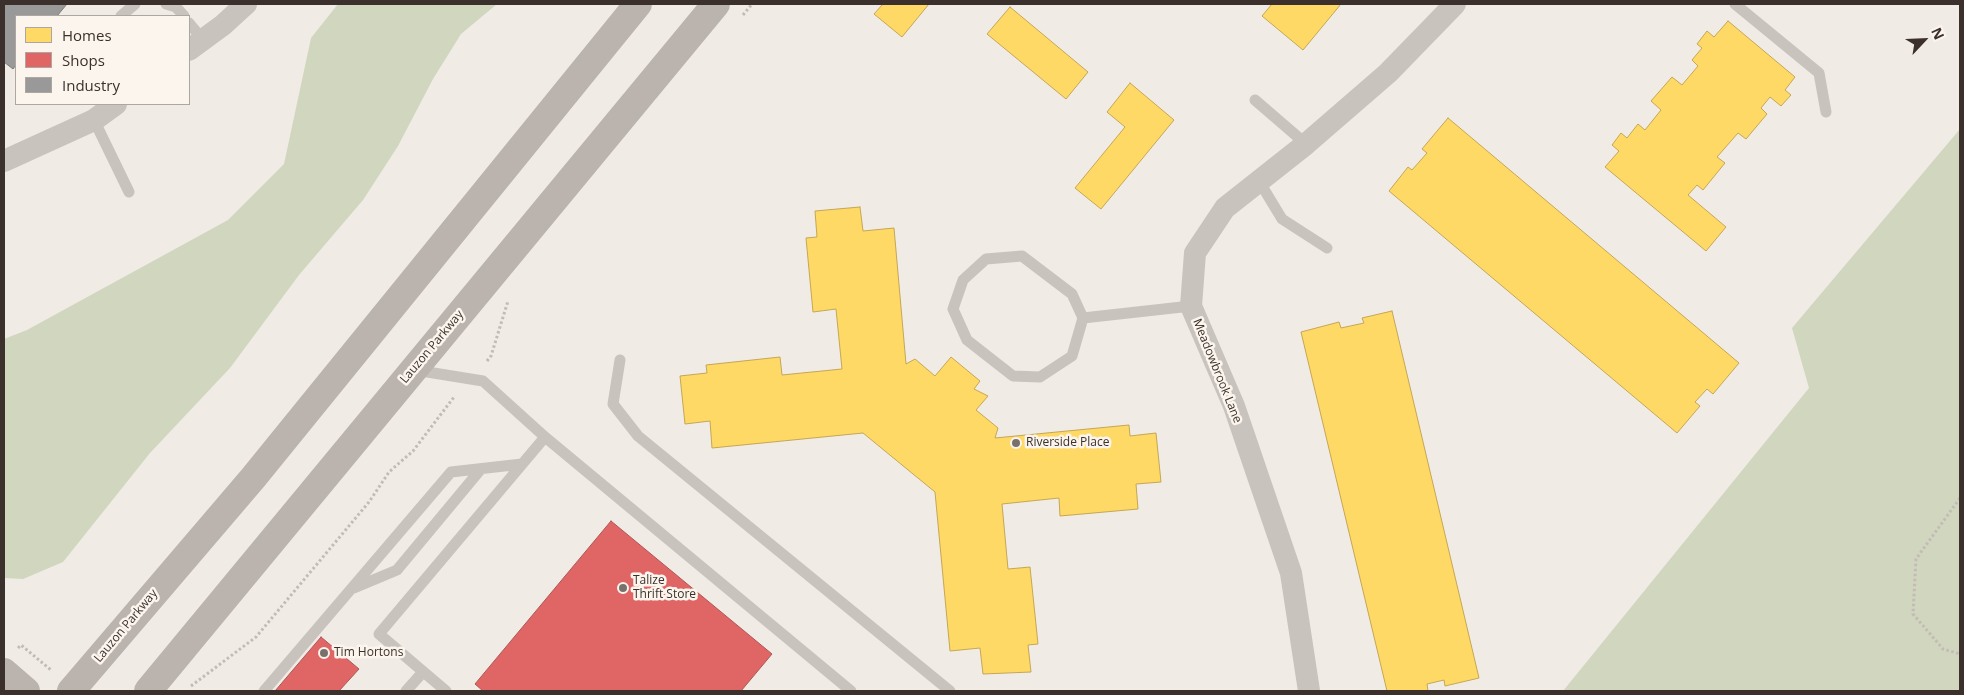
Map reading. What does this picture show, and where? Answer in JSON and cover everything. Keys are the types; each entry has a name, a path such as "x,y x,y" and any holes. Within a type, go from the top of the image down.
{"main road":[{"name":"Lauzon Parkway","path":"71,691 253,478 638,4"},
{"name":"Lauzon Parkway","path":"148,691 716,4"},
{"path":"4,672 26,691"}],"street":[{"path":"193,37 246,4"},
{"name":"Meadowbrook Lane","path":"1308,691 1291,573 1234,406 1191,306 1195,253 1225,208 1306,144 1388,73 1455,4"},
{"path":"4,160 94,120 114,105"}],"lane":[{"path":"122,15 135,4"},
{"path":"166,4 176,7 183,15"},
{"path":"1735,4 1819,73 1826,112"},
{"path":"1255,100 1306,144"},
{"path":"94,120 129,192"},
{"path":"1259,181 1282,219 1327,248"},
{"path":"1022,256 1072,294 1084,318 1072,356 1040,377 1013,376 967,340 953,309 963,280 986,259 1022,256"},
{"path":"1084,318 1191,306"},
{"path":"620,360 614,404 638,436 950,691"},
{"path":"414,370 483,381 545,437 851,691"},
{"path":"446,691 379,634 545,437"},
{"path":"264,691 451,472 522,464"},
{"path":"350,590 397,570 481,469"},
{"path":"406,691 423,672"}],"path":[{"path":"184,691 256,637 369,502 389,472 413,450 452,398"},
{"path":"1960,498 1916,559 1913,614 1942,649 1960,654"}],"green space":[{"path":"338,4 497,4 461,34 433,79 398,146 363,200 299,275 230,368 150,453 63,562 23,579 4,578 4,339 27,330 228,220 284,164 311,38"},
{"path":"1960,129 1960,691 1563,691 1809,388 1792,328"}],"building: Homes":[{"path":"883,4 929,4 902,37 874,14"},
{"path":"1272,4 1341,4 1303,50 1262,16"},
{"path":"1010,7 1088,72 1066,99 987,34"},
{"path":"1728,21 1795,77 1785,90 1791,95 1781,106 1770,97 1761,108 1767,114 1746,139 1738,133 1717,157 1725,163 1703,190 1697,185 1688,195 1726,227 1706,251 1605,167 1619,151 1612,145 1621,133 1627,138 1638,124 1645,130 1661,110 1651,101 1672,77 1682,85 1698,66 1692,60 1702,48 1697,44 1707,31 1714,37"},
{"path":"1130,83 1174,120 1101,209 1075,188 1125,127 1107,112"},
{"path":"1448,118 1739,363 1713,394 1707,389 1695,402 1700,406 1677,433 1389,191 1408,167 1412,170 1427,153 1422,149"},
{"name":"Riverside Place","path":"860,207 863,231 894,228 906,364 915,359 935,376 951,357 980,381 974,389 988,396 976,410 998,428 995,438 1129,425 1130,436 1156,433 1161,482 1136,484 1138,509 1060,516 1059,498 1002,504 1008,569 1030,567 1038,644 1028,645 1031,672 983,674 980,648 950,651 935,492 863,433 712,448 710,421 685,424 680,376 707,373 706,365 780,357 782,375 842,369 836,309 813,312 806,238 817,237 815,211"},
{"path":"1392,311 1479,678 1445,686 1444,680 1427,684 1428,691 1387,691 1301,332 1339,322 1341,328 1364,323 1362,318"}],"building: Shops":[{"name":"Talize Thrift Store","path":"611,521 772,654 741,691 483,691 475,684"},
{"name":"Tim Hortons","path":"321,637 359,669 339,691 275,691"}],"building: Industry":[{"path":"4,4 67,4 58,15 15,15 15,66 13,69 4,62"}],"place":[{"name":"Riverside Place","path":"1016,443"},
{"name":"Talize Thrift Store","path":"623,588"},
{"name":"Tim Hortons","path":"324,653"}]}
